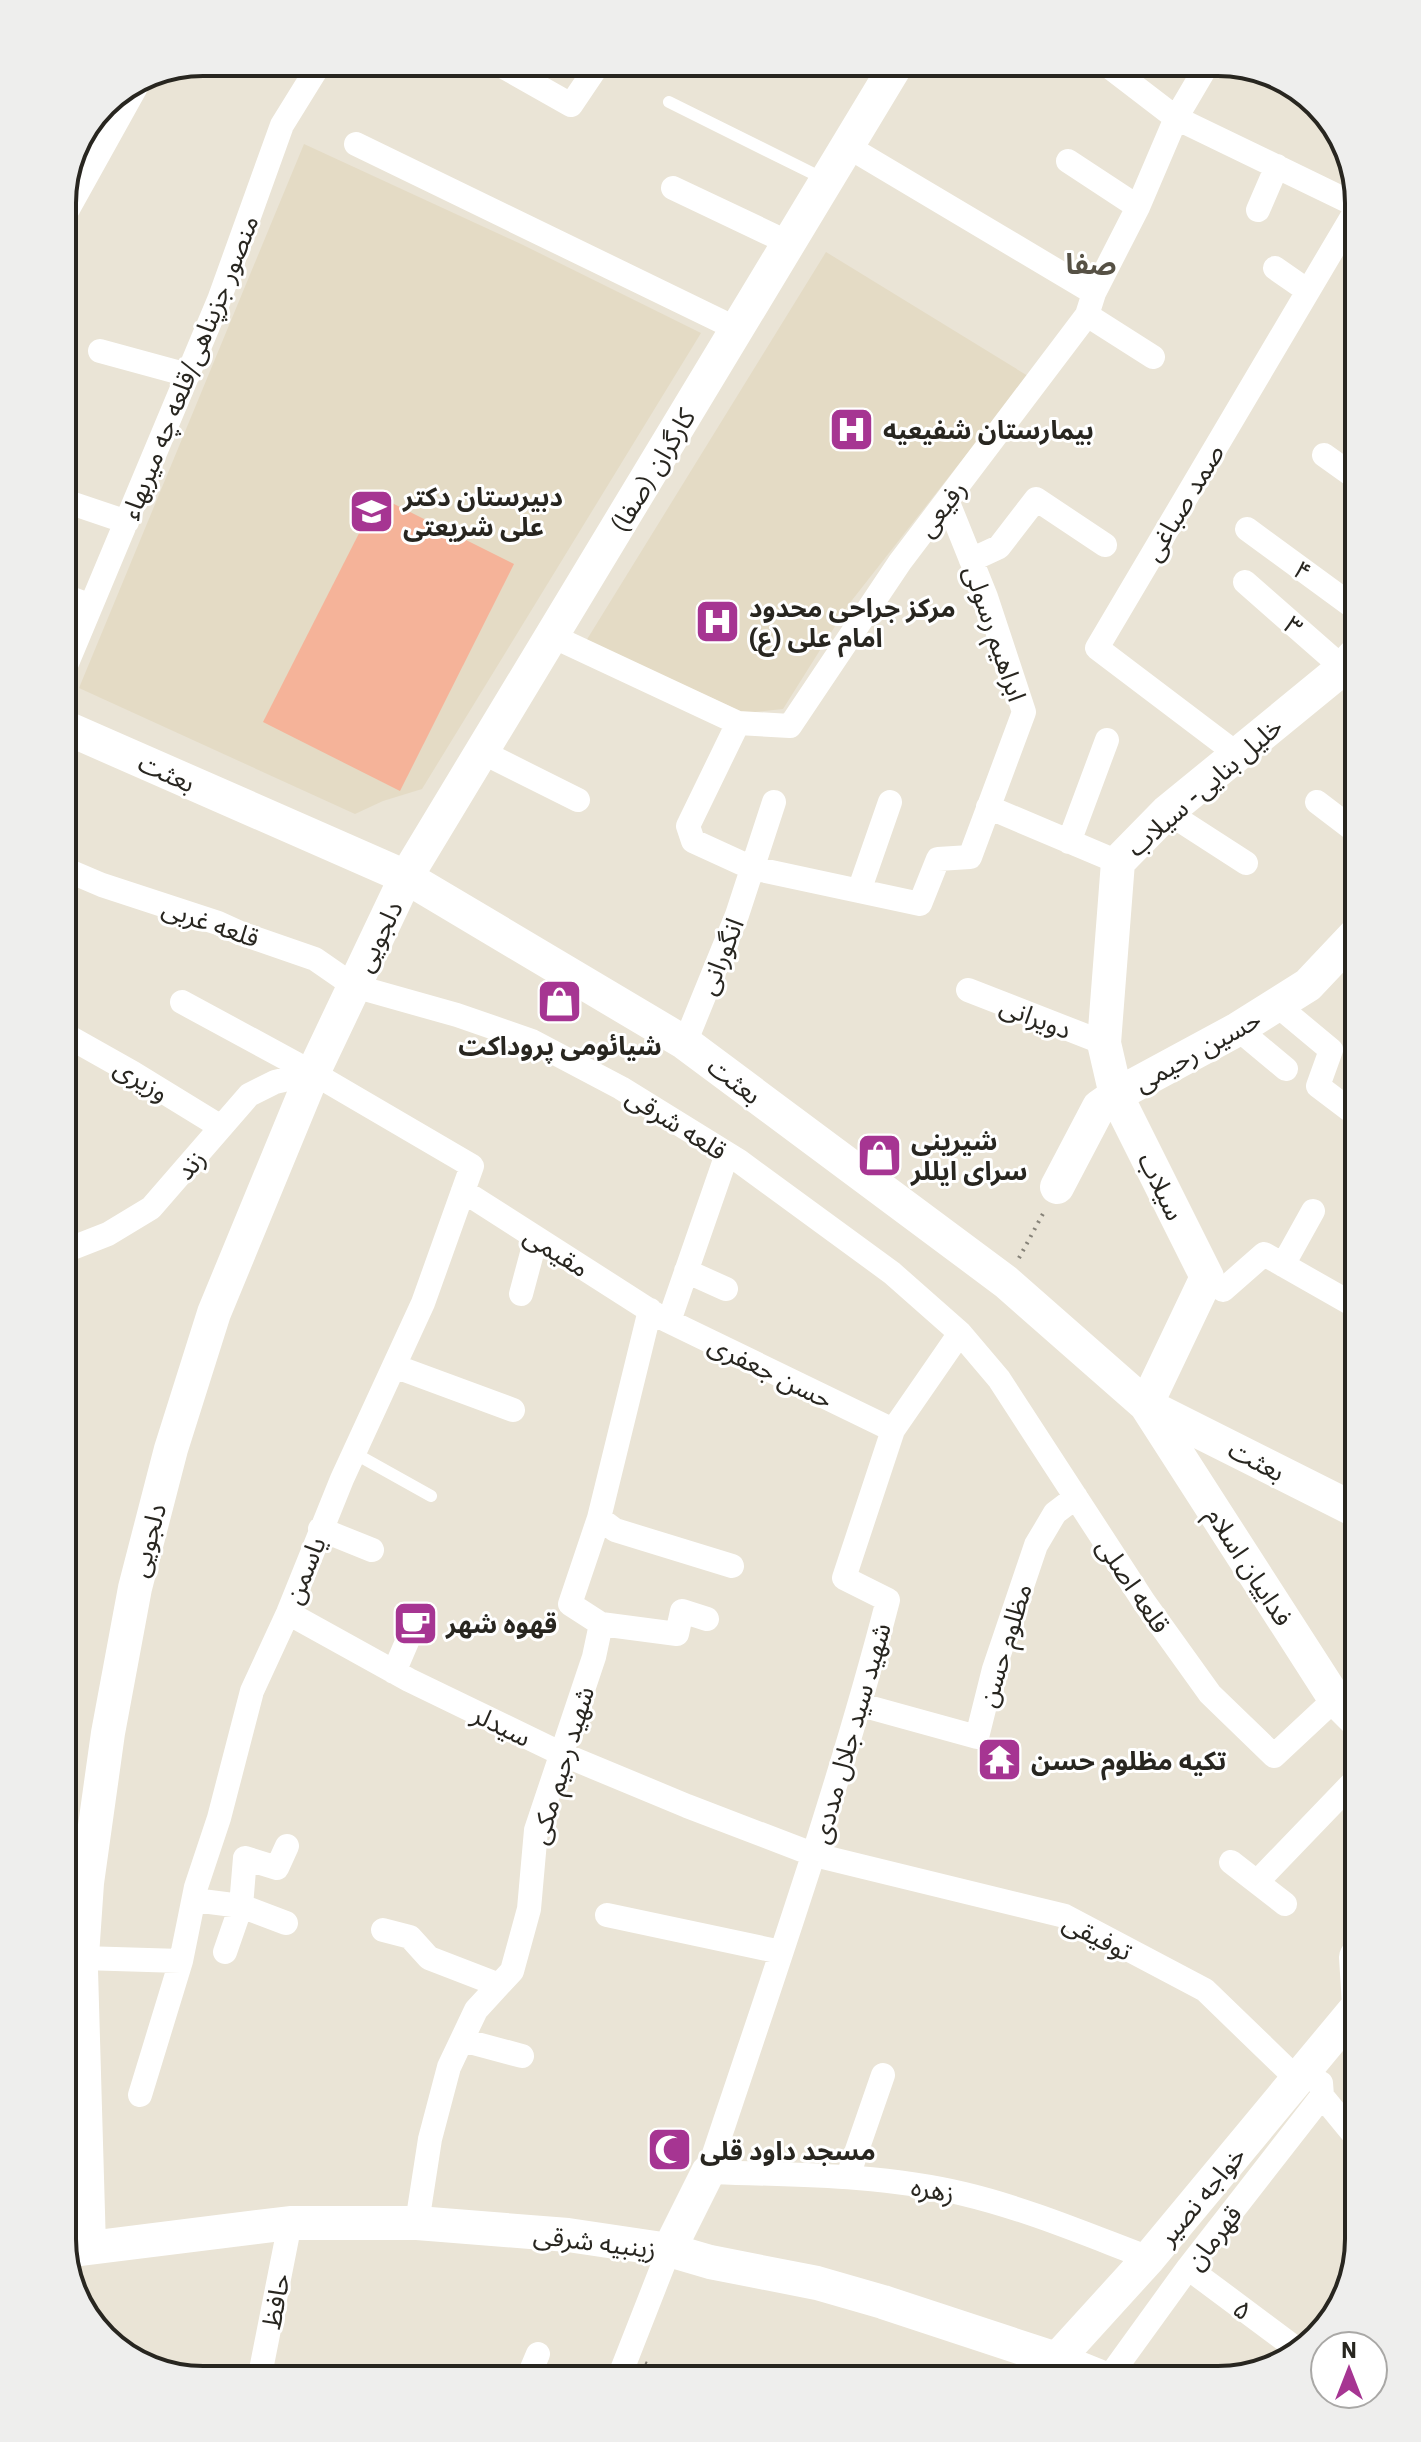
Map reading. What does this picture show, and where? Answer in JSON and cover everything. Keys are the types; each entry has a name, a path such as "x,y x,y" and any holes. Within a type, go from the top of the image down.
{"main road":[{"name":"کارگران (صفا)","path":"406,877 890,76"},
{"name":"خلیل بنایی- سیلاب","path":"1116,1095 1104,1043 1118,862 1167,812 1345,664"},
{"name":"بعثت","path":"76,732 406,877 685,1043 1006,1282 1146,1405 1345,1505"},
{"name":"دلجویی","path":"76,1937 87,1883 108,1733 135,1588 171,1449 214,1313 313,1073 406,877"},
{"name":"حسین رحیمی","path":"1057,1187 1099,1107 1238,1029 1308,985 1345,946"},
{"name":"سیلاب","path":"1116,1095 1207,1277"},
{"path":"1146,1405 1207,1277"},
{"name":"فداییان اسلام","path":"1146,1405 1335,1699 1345,1709"},
{"name":"خواجه نصیر","path":"1051,2366 1310,2087 1319,2053 1345,2022"},
{"path":"669,2250 708,2172"},
{"name":"دلجویی","path":"76,2190 77,2249"},
{"name":"زینبیه شرقی","path":"77,2249 290,2223 417,2223 568,2235 669,2250 710,2262 817,2283 870,2298 1037,2366"}],"street":[{"name":"منصور جزپناهی/قلعه چه میربهاء","path":"76,642 219,300 282,125 312,76"},
{"path":"520,76 571,105 591,76"},
{"path":"1121,76 1176,118 1345,199"},
{"name":"رفیعی","path":"552,636 738,723 790,726 900,562 1090,304 1138,207 1176,118 1201,76"},
{"path":"77,190 128,101"},
{"path":"356,144 737,329"},
{"path":"847,146 1090,304 1153,357"},
{"path":"1068,161 1138,207"},
{"path":"1258,210 1277,166"},
{"path":"673,188 789,243"},
{"name":"صمد صباغی","path":"1237,754 1097,648 1345,229"},
{"path":"1275,268 1308,291"},
{"path":"100,351 188,375"},
{"path":"1324,455 1345,470"},
{"path":"971,560 999,547 1036,499 1105,545"},
{"name":"ابراهیم رسولی","path":"859,891 920,904 938,859 970,857 1024,712 986,597 947,500"},
{"path":"76,505 127,522"},
{"name":"۴","path":"1247,529 1345,601"},
{"name":"۳","path":"1245,582 1345,650"},
{"path":"76,600 91,606"},
{"path":"738,723 688,826 693,841 752,868 859,891 890,802"},
{"path":"1069,842 1107,740"},
{"path":"482,752 578,800"},
{"name":"انگورانی","path":"685,1043 737,915 774,802"},
{"path":"1317,802 1345,823"},
{"path":"988,807 1118,862"},
{"path":"1167,812 1246,863"},
{"name":"قلعه غربی","path":"76,874 315,959 354,986"},
{"name":"قلعه شرقی","path":"354,986 457,1015 532,1041 621,1088 727,1154 892,1273 960,1333"},
{"name":"دویرانی","path":"968,990 1104,1043"},
{"path":"182,1002 313,1073 472,1166 463,1191"},
{"path":"1277,1005 1331,1050 1318,1086 1345,1106"},
{"path":"1238,1029 1286,1069"},
{"name":"وزیری","path":"76,1041 221,1127"},
{"name":"زند","path":"76,1247 108,1234 151,1208 249,1095 275,1082 313,1073"},
{"path":"707,1619 682,1611 677,1634 601,1624 570,1604 659,1316 686,1271 727,1154"},
{"name":"مقیمی","path":"463,1191 659,1316"},
{"name":"یاسمن","path":"140,2095 181,1961 194,1900 252,1691 288,1613 320,1529 423,1303 463,1191"},
{"path":"1283,1265 1313,1211"},
{"path":"521,1294 536,1238"},
{"path":"1207,1277 1223,1290 1264,1254 1345,1300"},
{"path":"686,1271 726,1289"},
{"name":"حسن جعفری","path":"659,1316 893,1430"},
{"name":"شهید سید جلال مددی","path":"708,2172 815,1855 861,1705 888,1600 844,1578 893,1430 960,1333"},
{"name":"قلعه اصلی","path":"960,1333 999,1379 1144,1602 1210,1694 1274,1756 1335,1699"},
{"path":"394,1366 513,1410"},
{"name":"مظلوم حسن","path":"861,1705 977,1737 994,1669 1036,1545 1055,1513 1076,1497"},
{"path":"599,1518 615,1530 732,1566"},
{"path":"320,1529 372,1550"},
{"name":"سیدلر","path":"288,1613 394,1672 562,1754 815,1855"},
{"path":"394,1672 415,1623"},
{"name":"شهید رحیم مکی","path":"417,2223 430,2139 449,2067 476,2010 512,1971 529,1909 536,1830 594,1657 601,1624"},
{"path":"1257,1882 1345,1791"},
{"path":"225,1952 241,1906 245,1858 277,1868 287,1846"},
{"name":"توفیقی","path":"815,1855 1065,1916 1205,1990 1310,2087 1345,2126"},
{"path":"1231,1862 1285,1904"},
{"path":"194,1900 241,1906 286,1923"},
{"path":"607,1915 781,1952"},
{"path":"383,1930 410,1937 429,1958 499,1985"},
{"path":"76,1956 181,1961"},
{"path":"462,2040 522,2056"},
{"path":"848,2176 883,2075"},
{"name":"قهرمان","path":"1118,2366 1310,2087"},
{"name":"زهره","path":"708,2172 848,2176 964,2194 1060,2224 1149,2258"},
{"name":"حافظ","path":"262,2366 290,2223"},
{"path":"624,2366 669,2250"},
{"name":"۵","path":"1188,2268 1290,2344"},
{"path":"533,2366 538,2354"}],"lane":[{"path":"669,102 827,180"},
{"path":"354,1453 431,1496"}],"path":[{"path":"1006,1282 1057,1187"},
{"path":"628,2357 651,2366"}],"shaded area":[{"name":"دبیرستان دکتر علی شریعتی","path":"304,144 521,244 701,333 422,789 355,814 79,688"},
{"name":"بیمارستان شفیعیه","path":"826,252 1028,376 849,604 783,709 745,713 586,641"},
{"path":"378,496 514,564 400,791 263,722"}],"place":[{"name":"بیمارستان شفیعیه","path":"852,429"},
{"name":"دبیرستان دکتر علی شریعتی","path":"372,511"},
{"name":"مرکز جراحی محدود امام علی (ع)","path":"718,622"},
{"name":"شیائومی پروداکت","path":"560,1002"},
{"name":"شیرینی سرای ایللر","path":"880,1155"},
{"name":"قهوه شهر","path":"415,1623"},
{"name":"تکیه مظلوم حسن","path":"1000,1760"},
{"name":"مسجد داود قلی","path":"669,2150"}],"district":[{"name":"صفا","path":"1091,263"}]}
